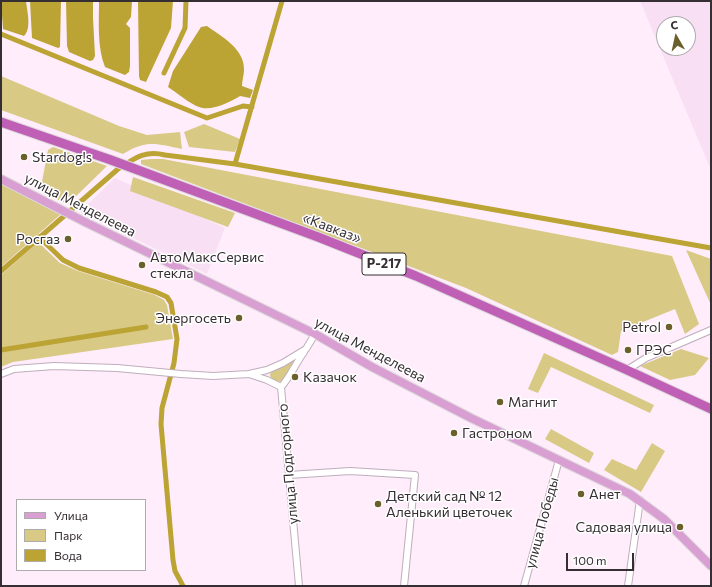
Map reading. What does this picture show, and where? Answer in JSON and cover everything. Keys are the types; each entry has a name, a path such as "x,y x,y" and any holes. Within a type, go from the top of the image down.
{"highway":[{"name":"«Кавказ»","path":"1,122 110,160 318,237 409,274 627,370 711,409"}],"main road":[{"name":"улица Менделеева","path":"1,179 58,209 315,334 372,367 471,418 630,494 664,519 711,566"}],"street":[{"path":"627,370 646,358 711,330"},
{"name":"улица Подгорного","path":"299,586 281,387 288,379 295,365 315,334"},
{"path":"1,374 14,369 54,366 213,376 249,374 267,370 283,363 306,349"},
{"path":"249,374 267,380 281,387"},
{"name":"улица Победы","path":"524,586 559,460"},
{"path":"289,475 350,471 415,475 404,586"},
{"path":"628,586 640,500"}],"shaded area":[{"path":"640,1 711,1 711,170 663,56 696,56 696,16 656,16 656,39"},
{"path":"115,178 225,228 207,274 80,212"}],"green space":[{"path":"1,76 119,126 147,135 180,132 182,149 152,144 139,146 123,154 1,110"},
{"path":"204,124 240,139 235,152 189,147 184,132"},
{"path":"53,147 107,166 68,204 49,196 41,187 48,150"},
{"path":"163,159 672,256 699,324 685,334 675,309 621,331 618,352 612,355 466,288 141,164 141,160"},
{"path":"133,177 235,213 228,227 130,191"},
{"path":"1,184 61,214 1,267"},
{"path":"38,242 60,263 78,271 155,295 164,300 167,305 173,339 13,362 1,367 1,275"},
{"path":"686,250 711,259 711,305"},
{"path":"681,349 709,358 695,375 670,380 640,366"},
{"path":"544,353 654,405 650,413 551,367 538,393 528,389"},
{"path":"295,359 282,381 278,382 271,379 271,372"},
{"path":"551,429 594,453 589,463 545,439"},
{"path":"652,443 665,451 641,492 604,470 612,459 636,470"}],"water":[{"path":"1,1 26,1 28,29 24,36 3,29"},
{"path":"30,1 61,1 60,47 58,48 32,38"},
{"path":"66,1 93,1 95,56 93,60 90,61 69,52 67,46"},
{"path":"99,1 132,1 131,17 126,24 130,28 130,66 129,72 125,75 105,67 102,59 99,26"},
{"path":"138,1 173,1 171,28 146,82 140,80 139,76"},
{"path":"207,26 231,44 241,56 244,70 242,86 253,90 250,98 240,96 220,106 204,108 191,103 168,87 173,71 201,27"}],"waterway":[{"path":"164,73 185,28 186,1"},
{"path":"235,164 282,1"},
{"path":"1,34 207,118 243,106 252,107"},
{"path":"1,271 118,169 135,158 146,154 158,154 235,164 711,248"},
{"path":"39,237 63,260 79,268 156,292 167,297 171,303 177,339 174,363 162,408 161,424 173,560 175,571 183,586"},
{"path":"1,350 146,327"}],"place":[{"name":"Stardog!s","path":"24,157"},
{"name":"Росгаз","path":"68,239"},
{"name":"АвтоМаксСервис стекла","path":"142,265"},
{"name":"Энергосеть","path":"239,318"},
{"name":"Petrol","path":"669,327"},
{"name":"ГРЭС","path":"628,350"},
{"name":"Казачок","path":"295,377"},
{"name":"Магнит","path":"500,402"},
{"name":"Гастроном","path":"454,433"},
{"name":"Анет","path":"581,494"},
{"name":"Детский сад № 12 Аленький цветочек","path":"378,504"},
{"name":"Садовая улица","path":"680,527"}]}
